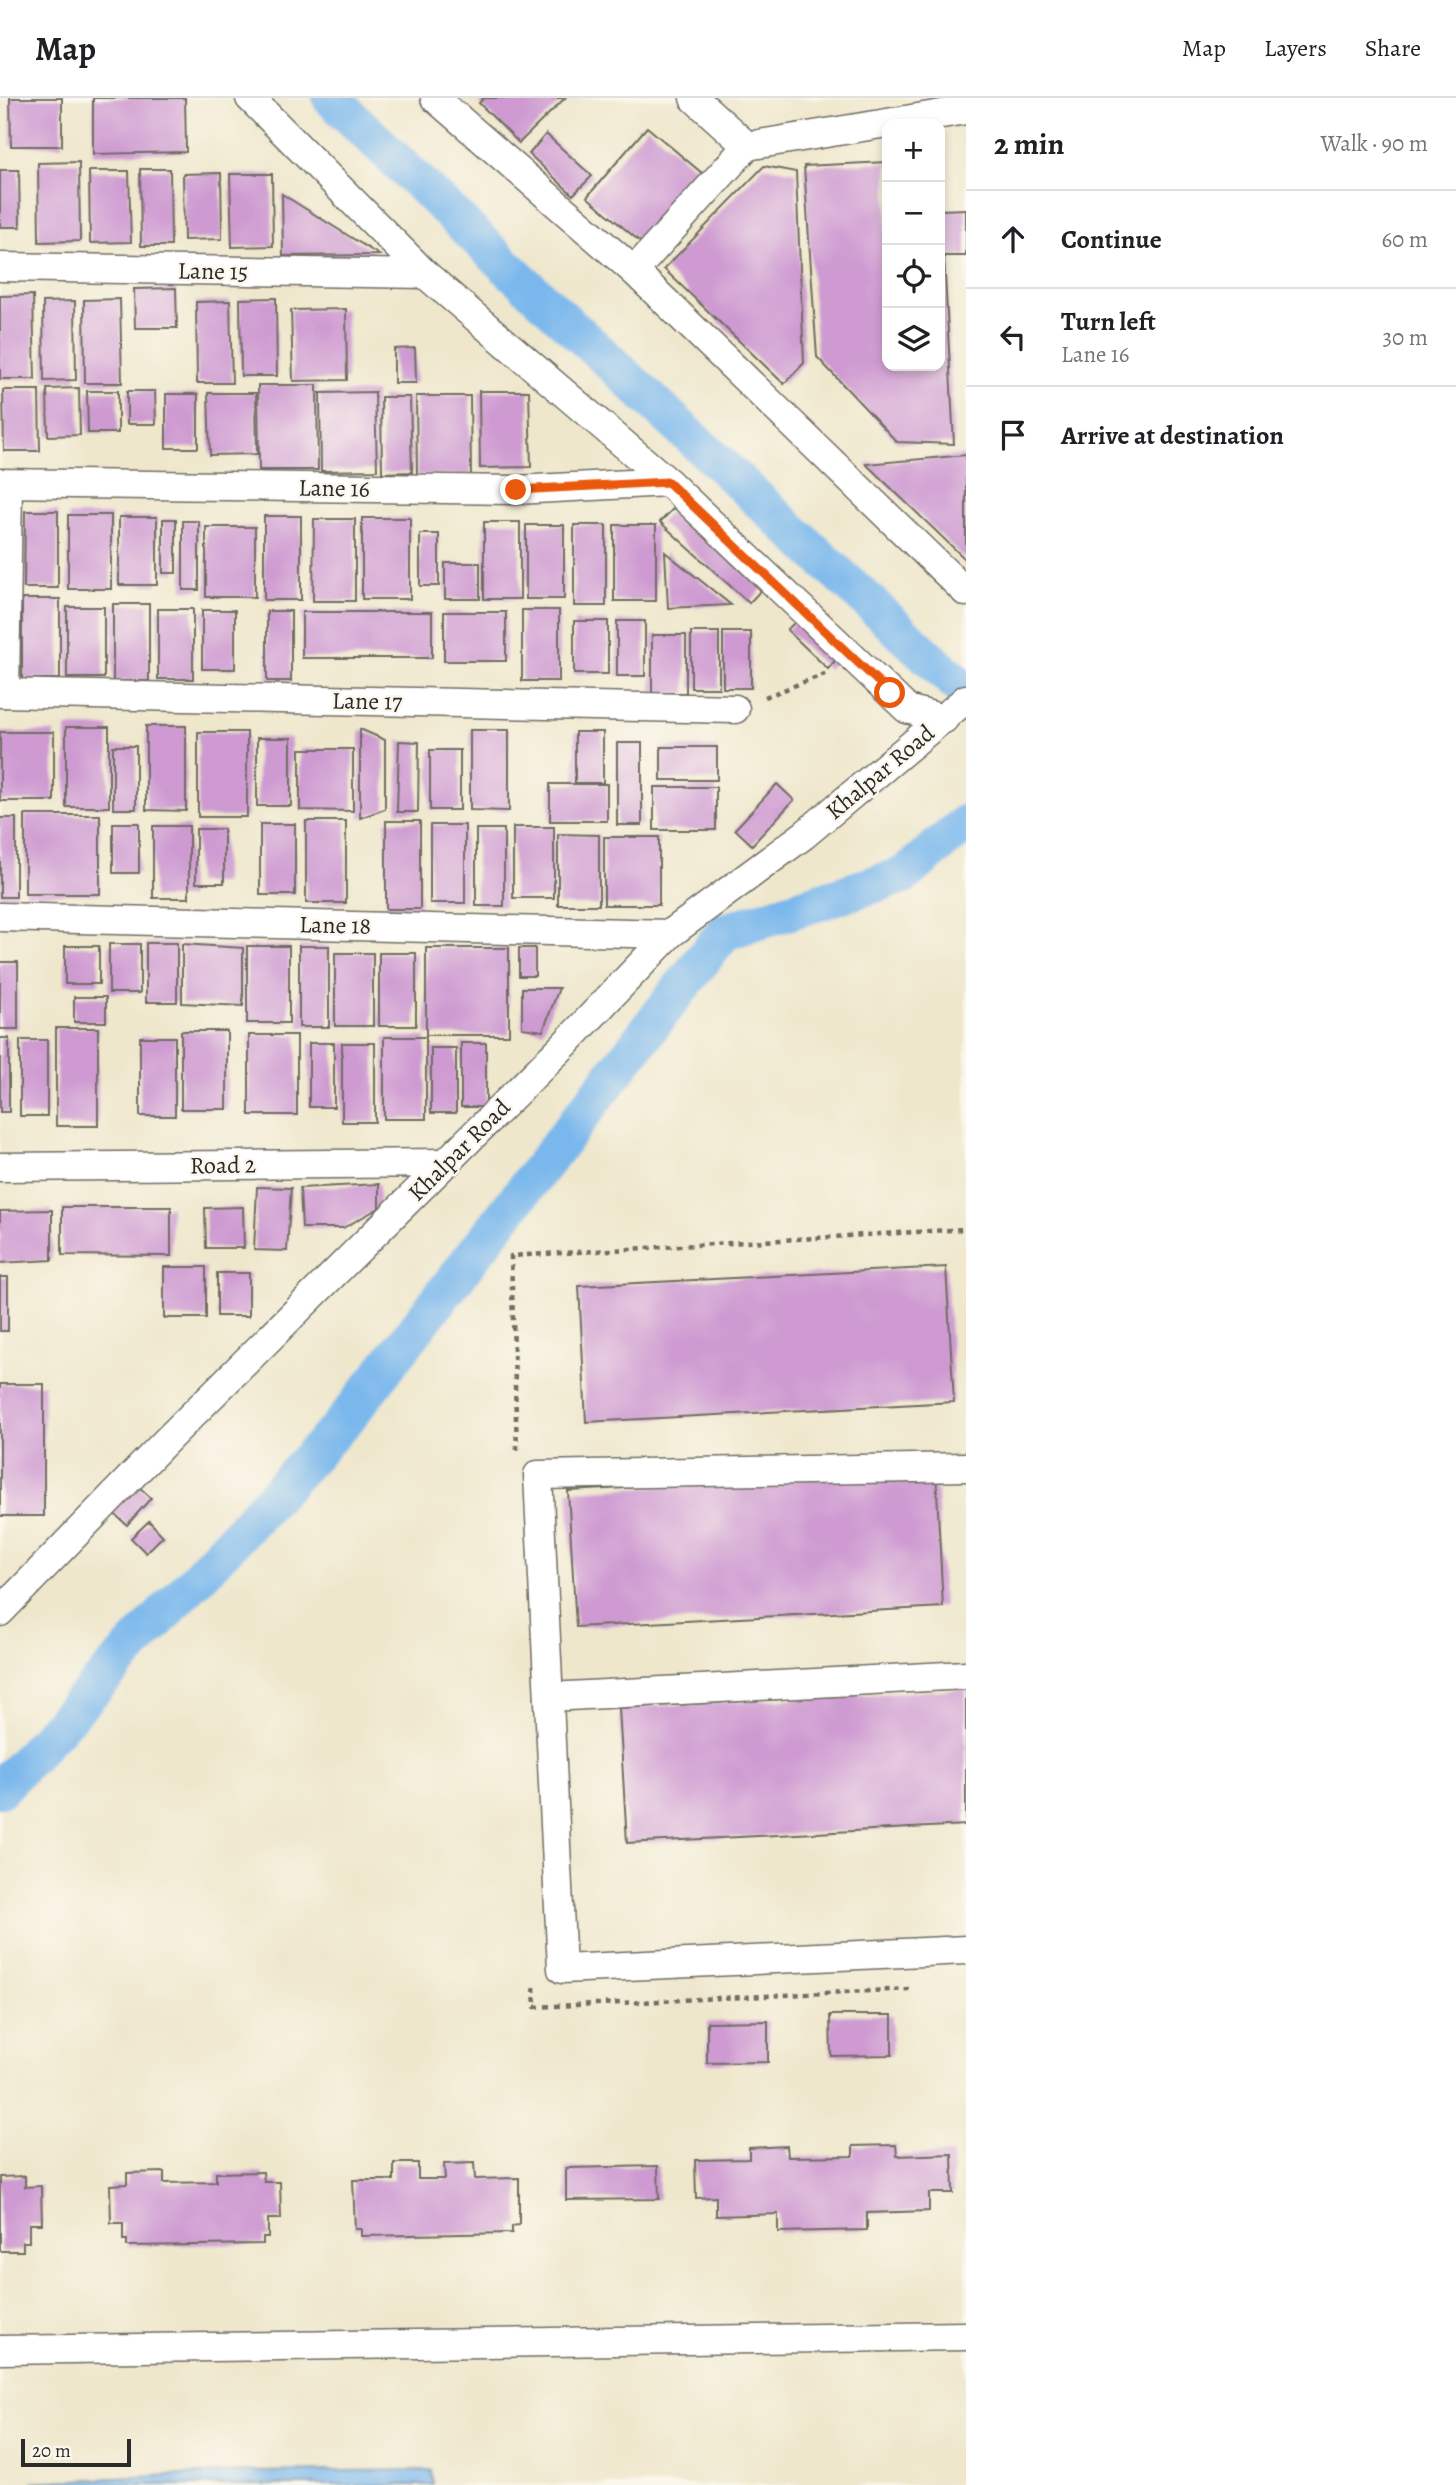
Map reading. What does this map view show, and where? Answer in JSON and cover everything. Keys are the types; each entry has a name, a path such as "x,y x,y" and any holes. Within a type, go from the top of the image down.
{"street":[{"path":"250,98 425,274 668,482 907,709 944,719"},
{"path":"435,98 634,271 966,592"},
{"path":"694,98 747,146"},
{"path":"634,271 747,146 966,110"},
{"name":"Lane 15","path":"0,267 425,274"},
{"name":"Lane 16","path":"4,484 516,490 668,482"},
{"path":"2,693 4,484"},
{"name":"Lane 17","path":"2,693 735,709"},
{"name":"Khalpar Road","path":"0,1612 447,1163 670,934 804,835 966,699"},
{"name":"Lane 18","path":"0,917 670,934"},
{"name":"Road 2","path":"0,1167 447,1163"},
{"path":"966,1467 538,1475 562,1969 966,1951"},
{"path":"549,1697 966,1675"},
{"path":"0,2350 966,2336"}],"path":[{"path":"735,709 857,661"},
{"path":"517,1451 511,1256 966,1229"},
{"path":"534,1979 535,2007 910,1989"}],"water":[{"path":"432,2470 433,2485 33,2485 33,2482 242,2472"}],"building":[{"path":"10,98 62,98 62,146 11,146"},
{"path":"93,98 185,98 186,152 93,154"},
{"path":"484,98 565,98 519,143 479,103"},
{"path":"647,127 703,174 644,245 587,197"},
{"path":"546,134 592,176 573,195 529,154"},
{"path":"79,162 80,241 39,242 38,163"},
{"path":"882,162 882,371 945,371 945,275 954,444 897,442 817,357 804,166"},
{"path":"764,166 796,172 804,363 784,384 664,269"},
{"path":"140,169 170,169 171,246 141,246"},
{"path":"0,170 19,170 20,227 0,227"},
{"path":"89,171 129,171 131,242 90,243"},
{"path":"221,173 222,239 184,240 183,174"},
{"path":"230,174 272,174 273,246 232,247"},
{"path":"282,194 379,255 283,256"},
{"path":"966,209 966,256 945,256 945,210"},
{"path":"176,288 177,328 135,328 134,289"},
{"path":"33,295 35,379 0,379 0,296"},
{"path":"276,298 277,376 241,376 240,299"},
{"path":"120,299 122,383 85,383 84,300"},
{"path":"75,301 76,380 44,381 43,302"},
{"path":"230,301 232,383 197,383 196,302"},
{"path":"346,309 347,380 293,381 291,310"},
{"path":"415,348 416,383 394,383 394,349"},
{"path":"258,385 317,385 318,470 259,470"},
{"path":"79,388 80,435 48,436 47,389"},
{"path":"3,390 39,390 40,451 4,451"},
{"path":"87,391 118,391 118,433 88,433"},
{"path":"127,391 155,391 156,424 127,424"},
{"path":"479,391 529,391 531,467 480,468"},
{"path":"375,392 377,470 321,471 320,393"},
{"path":"208,393 256,393 257,454 210,455"},
{"path":"166,394 198,394 198,448 166,448"},
{"path":"416,396 470,396 471,475 417,475"},
{"path":"381,397 410,397 412,472 382,473"},
{"path":"966,455 966,560 866,464"},
{"path":"675,507 764,587 749,603 660,522"},
{"path":"25,511 58,511 58,588 24,588"},
{"path":"68,515 111,515 111,589 68,589"},
{"path":"264,516 301,516 301,600 264,600"},
{"path":"119,517 157,517 157,585 119,585"},
{"path":"362,518 410,518 410,599 362,599"},
{"path":"163,519 176,519 176,573 163,573"},
{"path":"314,519 355,519 355,601 313,601"},
{"path":"183,521 199,521 199,590 183,590"},
{"path":"484,522 520,522 520,599 484,599"},
{"path":"526,525 564,525 564,599 526,599"},
{"path":"574,525 606,525 606,606 574,606"},
{"path":"614,525 656,525 656,601 614,601"},
{"path":"206,527 255,527 255,597 206,597"},
{"path":"420,534 439,534 439,586 420,586"},
{"path":"665,552 731,605 668,608"},
{"path":"445,563 480,563 480,599 445,599"},
{"path":"22,599 60,599 60,679 22,679"},
{"path":"113,604 149,604 149,681 113,681"},
{"path":"67,607 104,607 104,678 67,678"},
{"path":"158,609 193,609 193,679 158,679"},
{"path":"202,610 235,610 235,669 202,669"},
{"path":"522,610 559,610 559,681 522,681"},
{"path":"267,611 291,611 291,681 267,681"},
{"path":"302,612 432,612 432,658 302,658"},
{"path":"444,612 506,612 506,661 444,661"},
{"path":"799,618 839,656 828,669 787,630"},
{"path":"574,621 608,621 608,674 574,674"},
{"path":"617,621 645,621 645,676 617,676"},
{"path":"691,632 719,632 719,688 691,688"},
{"path":"723,632 751,632 751,688 723,688"},
{"path":"652,635 686,635 686,693 652,693"},
{"path":"146,726 186,726 186,811 146,810"},
{"path":"66,727 109,727 109,807 66,807"},
{"path":"360,729 385,740 385,809 360,818"},
{"path":"470,730 509,730 509,811 470,810"},
{"path":"0,732 54,732 54,801 0,801"},
{"path":"198,732 247,732 247,817 198,817"},
{"path":"575,732 603,732 603,783 575,783"},
{"path":"257,738 291,738 291,806 257,806"},
{"path":"399,741 419,742 418,812 397,812"},
{"path":"617,743 642,743 642,825 617,825"},
{"path":"113,746 136,746 136,809 113,809"},
{"path":"661,747 717,747 717,780 661,780"},
{"path":"300,749 353,749 353,811 300,810"},
{"path":"430,750 460,750 460,810 430,810"},
{"path":"550,784 607,784 607,821 550,821"},
{"path":"777,784 794,800 752,845 735,829"},
{"path":"654,787 716,787 716,830 654,830"},
{"path":"25,815 100,815 100,894 25,894"},
{"path":"0,818 16,818 16,897 0,897"},
{"path":"306,821 346,821 346,903 306,903"},
{"path":"386,821 420,821 420,909 386,909"},
{"path":"113,823 139,823 139,873 113,873"},
{"path":"260,824 295,824 295,895 260,895"},
{"path":"430,825 465,825 465,903 430,903"},
{"path":"153,826 189,826 189,898 153,898"},
{"path":"513,827 554,827 554,898 513,898"},
{"path":"196,829 224,829 224,883 196,883"},
{"path":"476,829 504,829 504,906 476,906"},
{"path":"558,834 599,835 599,905 558,905"},
{"path":"604,837 659,837 659,905 604,905"},
{"path":"146,943 177,943 177,1002 146,1002"},
{"path":"109,944 140,944 140,993 109,993"},
{"path":"182,944 243,948 243,1006 182,1003"},
{"path":"65,946 99,946 99,984 65,984"},
{"path":"247,946 289,946 289,1023 247,1023"},
{"path":"299,946 329,946 329,1027 299,1027"},
{"path":"426,948 509,948 509,1035 426,1035"},
{"path":"519,948 535,948 535,976 519,976"},
{"path":"335,953 373,953 373,1026 335,1026"},
{"path":"379,953 416,953 416,1026 379,1026"},
{"path":"0,962 18,962 18,1029 0,1029"},
{"path":"522,988 559,988 543,1031 522,1028"},
{"path":"74,997 106,997 106,1022 74,1022"},
{"path":"56,1028 98,1028 98,1126 56,1126"},
{"path":"181,1031 227,1031 227,1109 181,1109"},
{"path":"249,1035 297,1035 297,1115 249,1115"},
{"path":"140,1037 175,1037 175,1116 140,1116"},
{"path":"384,1037 426,1037 426,1119 384,1119"},
{"path":"0,1038 9,1038 9,1112 0,1112"},
{"path":"20,1040 47,1040 47,1116 20,1116"},
{"path":"309,1043 334,1043 334,1107 309,1107"},
{"path":"342,1043 375,1043 375,1122 342,1122"},
{"path":"461,1043 486,1043 486,1107 461,1107"},
{"path":"431,1048 456,1048 456,1113 431,1113"},
{"path":"379,1184 379,1208 343,1228 302,1228 300,1188"},
{"path":"257,1187 291,1188 287,1251 254,1250"},
{"path":"62,1207 171,1207 171,1256 62,1255"},
{"path":"243,1207 244,1248 206,1248 205,1208"},
{"path":"52,1210 52,1260 0,1263 0,1211"},
{"path":"164,1267 206,1267 206,1318 164,1318"},
{"path":"946,1267 954,1402 586,1422 579,1286"},
{"path":"217,1273 249,1273 249,1316 217,1316"},
{"path":"0,1277 8,1277 8,1331 0,1331"},
{"path":"0,1384 44,1384 44,1516 0,1516"},
{"path":"936,1472 943,1607 576,1627 568,1491"},
{"path":"135,1483 151,1498 127,1525 110,1510"},
{"path":"149,1521 163,1536 146,1553 131,1538"},
{"path":"966,1689 966,1825 627,1843 619,1708"},
{"path":"830,2015 892,2015 892,2055 831,2056"},
{"path":"768,2021 768,2062 707,2063 707,2022"},
{"path":"896,2145 897,2156 952,2154 953,2193 929,2193 929,2211 867,2213 867,2230 778,2232 778,2214 716,2216 716,2197 696,2198 695,2160 749,2159 749,2148 787,2146 788,2157 853,2156 853,2146"},
{"path":"394,2163 418,2163 418,2179 445,2179 444,2164 474,2163 475,2179 519,2178 519,2225 512,2226 512,2233 361,2236 361,2229 355,2229 353,2180 394,2180"},
{"path":"658,2166 659,2199 566,2200 566,2168"},
{"path":"164,2172 164,2183 216,2182 216,2173 263,2172 264,2182 280,2182 281,2219 268,2219 268,2237 263,2237 263,2244 127,2246 127,2240 123,2240 123,2223 111,2223 110,2185 127,2184 127,2173"},
{"path":"25,2176 25,2187 41,2186 42,2224 29,2224 29,2242 23,2242 23,2251 0,2251 0,2177"}],"waterway":[{"path":"331,98 505,265 966,692"},
{"path":"0,1789 346,1419 724,932 904,875 966,823"}],"route":[{"path":"516,490 668,482 890,693"}]}
